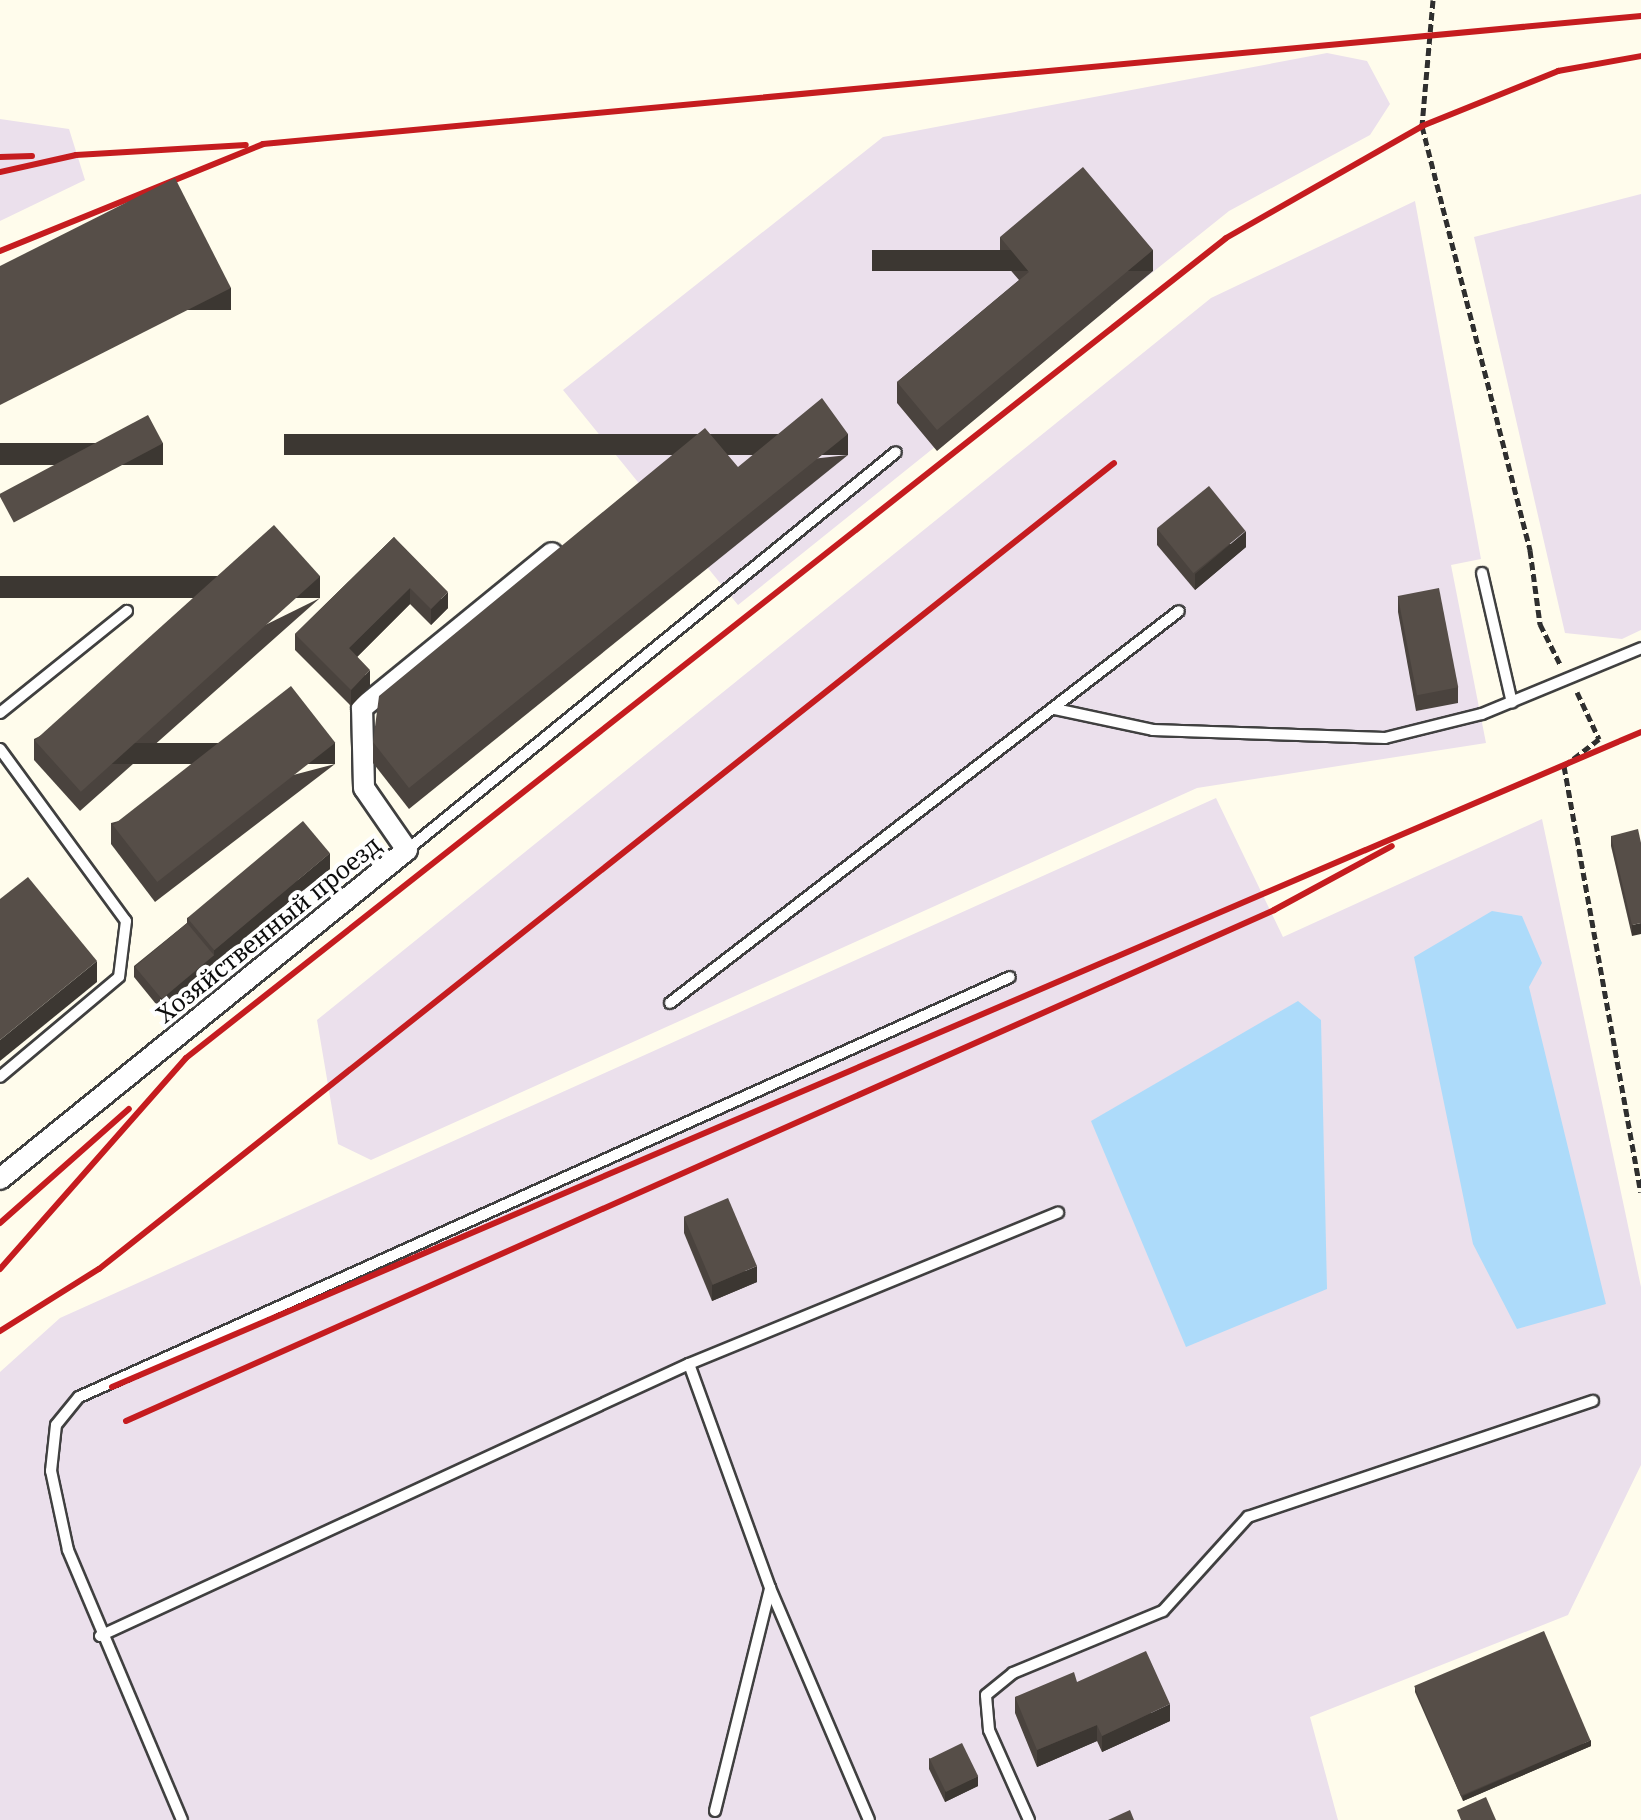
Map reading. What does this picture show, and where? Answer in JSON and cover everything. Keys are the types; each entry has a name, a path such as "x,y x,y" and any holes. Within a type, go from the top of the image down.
{"street":[{"name":"Хозяйственный проезд","path":"0,1179 407,850 364,788 362,708 552,553"}],"lane":[{"path":"407,850 896,452"},
{"path":"1482,573 1512,703"},
{"path":"0,713 127,611"},
{"path":"670,1003 1179,611"},
{"path":"1055,709 1153,730 1385,738 1512,703 1641,648"},
{"path":"0,749 126,921 119,977 0,1077"},
{"path":"182,1820 100,1636 68,1550 51,1471 56,1425 79,1397 1010,977"},
{"path":"100,1636 689,1364 1058,1213"},
{"path":"689,1364 770,1588 869,1820"},
{"path":"1029,1820 989,1730 986,1695 1013,1673 1163,1611 1248,1517 1593,1401"},
{"path":"715,1811 770,1588"}],"path":[{"path":"1433,0 1422,126 1530,550 1540,624 1599,739 1564,766 1641,1192"}],"shaded area":[{"path":"1327,53 1367,61 1390,104 1370,135 1229,211 738,605 563,390 883,137"},
{"path":"0,119 69,129 85,180 0,221"},
{"path":"1641,194 1641,630 1622,639 1565,633 1474,237"},
{"path":"1415,201 1481,559 1451,565 1486,743 1197,788 371,1160 338,1144 317,1020 1211,298"},
{"path":"1216,798 1283,937 1542,819 1641,1287 1641,1465 1568,1615 1310,1717 1338,1820 0,1820 0,1372 60,1318"}],"water":[{"path":"1492,911 1522,916 1542,963 1529,987 1606,1304 1517,1329 1473,1244 1414,957"},
{"path":"1298,1001 1321,1020 1327,1289 1186,1347 1091,1121"}],"building":[{"path":"1083,167 1153,250 937,430 897,382 1029,272 1000,237"},
{"path":"175,178 231,288 0,405 0,266"},
{"path":"822,398 848,434 409,788 373,742 379,696 705,428 738,467"},
{"path":"148,415 163,443 14,523 0,494"},
{"path":"1209,486 1246,531 1193,573 1157,528"},
{"path":"274,525 320,576 81,792 35,740"},
{"path":"394,537 448,592 431,609 410,588 349,648 370,670 351,690 295,634"},
{"path":"1439,588 1458,687 1417,695 1398,596"},
{"path":"291,686 335,743 157,882 113,825"},
{"path":"303,821 330,853 214,950 187,918"},
{"path":"1638,829 1641,843 1641,923 1632,925 1611,836"},
{"path":"28,877 97,961 0,1040 0,899"},
{"path":"187,923 214,955 162,999 135,967"},
{"path":"728,1198 757,1266 713,1285 684,1217"},
{"path":"1544,1631 1590,1741 1461,1796 1414,1686"},
{"path":"1146,1651 1170,1704 1102,1736 1097,1725 1037,1750 1015,1697 1074,1672 1077,1682"},
{"path":"962,1743 978,1776 946,1792 930,1759"},
{"path":"1486,1797 1496,1820 1461,1820 1457,1810"},
{"path":"1130,1810 1134,1820 1108,1820"}],"railway":[{"path":"0,251 263,144 1641,16"},
{"path":"0,1269 186,1058 1226,238 1422,126 1558,71 1641,56"},
{"path":"0,172 76,155 246,145"},
{"path":"0,157 32,156"},
{"path":"0,1331 99,1269 1114,463"},
{"path":"112,1387 1641,732"},
{"path":"126,1421 1274,910 1392,846"},
{"path":"0,1223 129,1109"}]}
